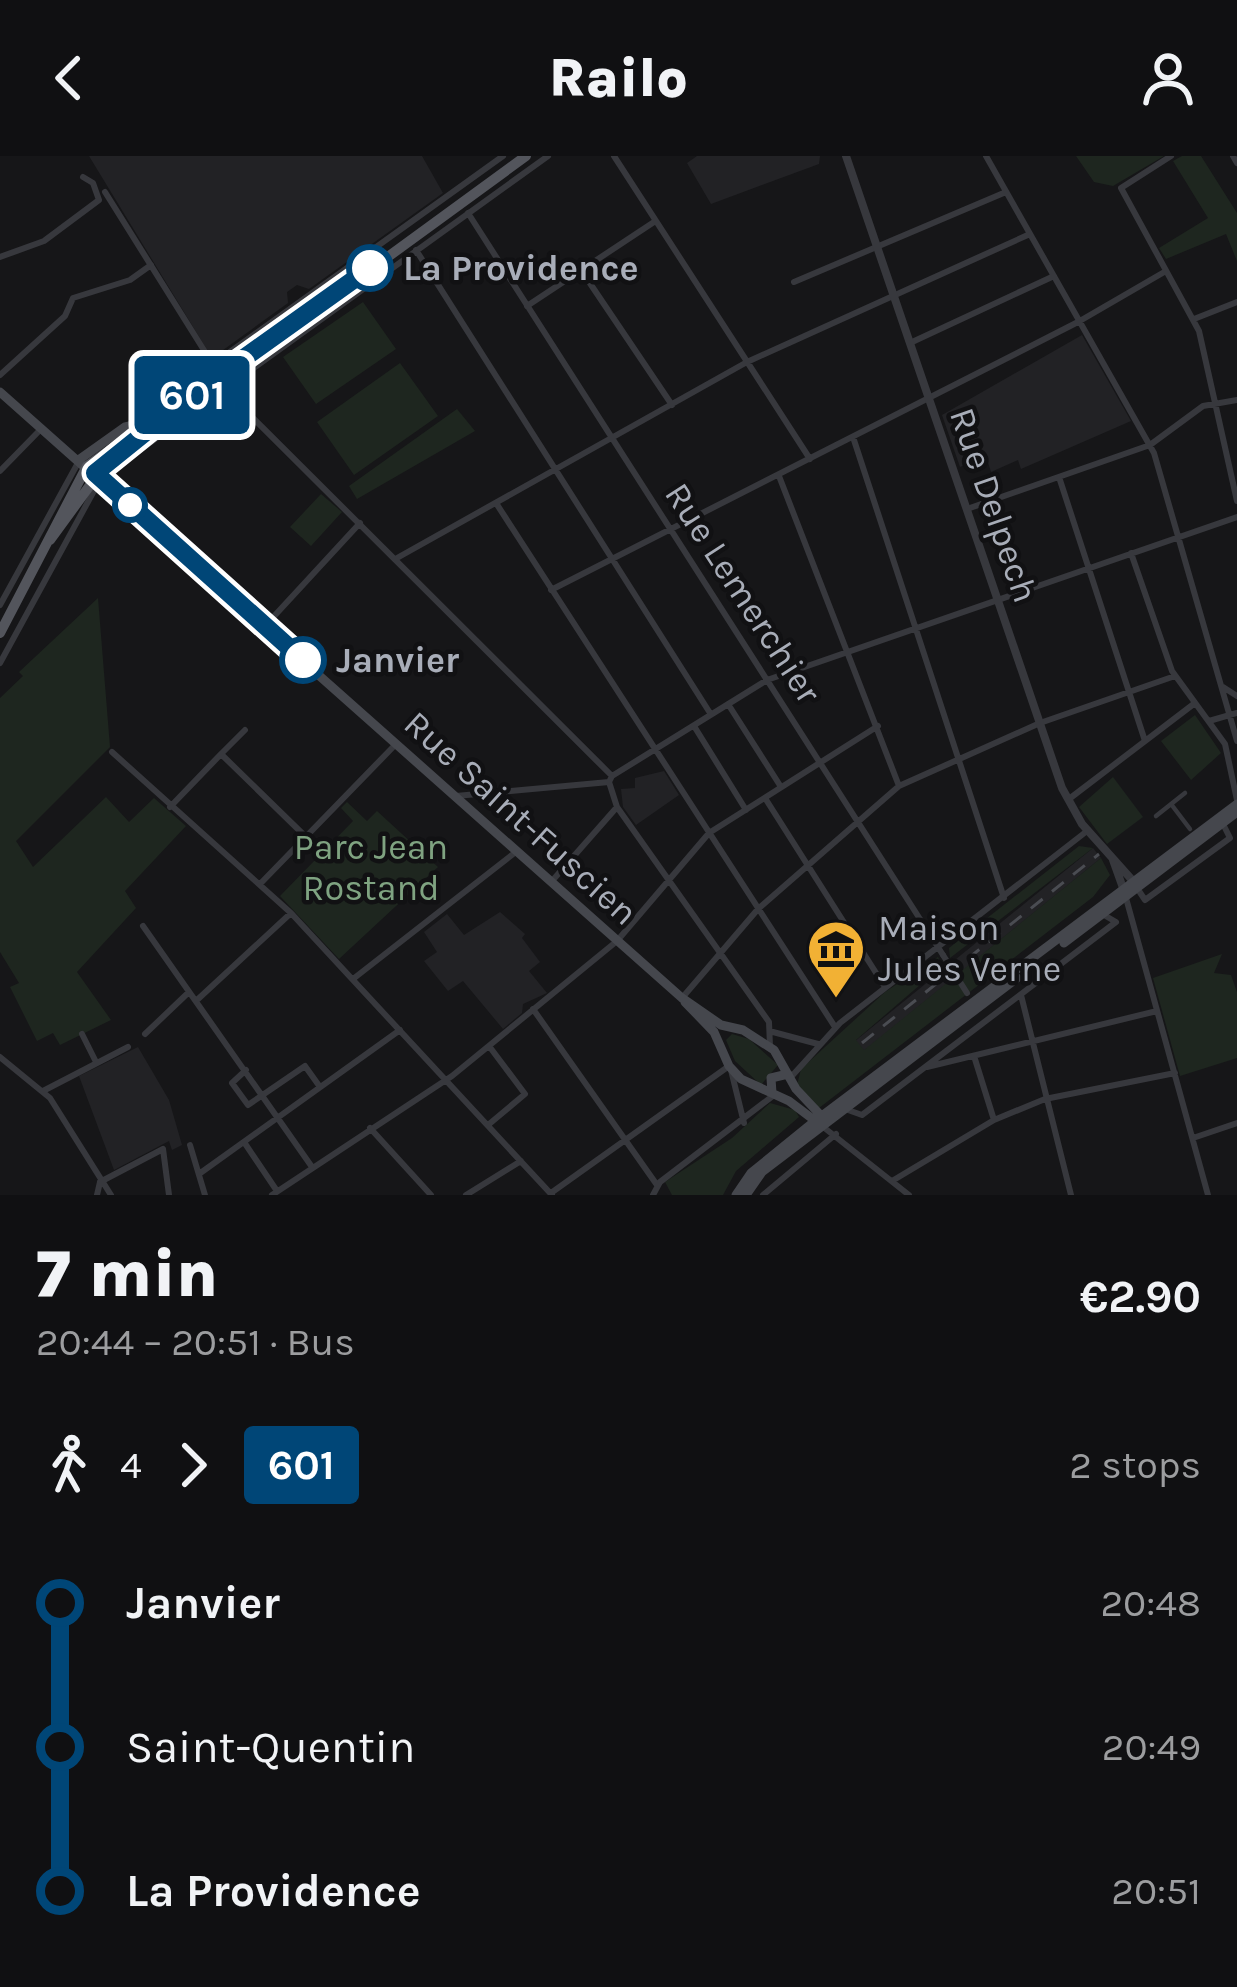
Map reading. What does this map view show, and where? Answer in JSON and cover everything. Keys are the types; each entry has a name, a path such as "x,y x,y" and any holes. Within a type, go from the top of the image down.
{"main road":[{"path":"91,469 452,209 539,157"},
{"name":"Rue Saint-Fuscien","path":"0,392 714,1030"},
{"path":"91,469 148,422 188,398"},
{"path":"0,633 41,555 59,536 91,469 125,427 148,422"},
{"path":"736,1195 751,1173 826,1125 970,997 1222,822 1237,805"},
{"path":"1135,884 1237,805"},
{"path":"746,1195 762,1172 1081,930 1124,892"},
{"path":"729,1028 772,1048 826,1125 775,1095 753,1088 730,1068 714,1030 729,1028"},
{"path":"775,1095 771,1078 791,1079"},
{"path":"775,1095 791,1079"}],"street":[{"path":"125,427 503,156"},
{"path":"614,156 810,458"},
{"name":"Rue Delpech","path":"846,156 1067,800 1135,884"},
{"path":"986,156 1150,446 1233,714 1237,741"},
{"path":"1171,156 1120,188 1194,319 1237,501"},
{"path":"0,605 91,469 224,388 539,157"},
{"path":"0,257 44,241 99,200 93,183 82,177"},
{"path":"105,191 212,363 210,382"},
{"path":"794,282 1006,192"},
{"path":"452,209 490,196"},
{"name":"Rue Lemerchier","path":"468,213 970,997"},
{"path":"527,306 656,221"},
{"path":"397,558 747,362 1030,234"},
{"path":"416,250 711,714"},
{"path":"0,375 65,316 73,298 130,280 151,265"},
{"path":"580,270 672,405"},
{"path":"551,590 1080,321 1166,271"},
{"path":"910,343 1054,276"},
{"path":"315,288 330,297 331,312"},
{"path":"1194,319 1237,302"},
{"path":"243,359 274,353"},
{"path":"224,388 397,558 610,779 617,807 773,1032 772,1048 794,1038"},
{"path":"967,509 1150,446 1198,409 1237,400"},
{"path":"0,471 43,426"},
{"path":"853,436 1004,898"},
{"path":"0,663 91,469"},
{"path":"778,474 899,786"},
{"path":"1059,476 1145,741"},
{"path":"496,503 835,1027"},
{"path":"455,796 610,779 767,680 1237,517"},
{"path":"265,626 360,523"},
{"path":"41,555 59,536"},
{"path":"1132,553 1175,676 1209,721 1228,760 1237,805"},
{"path":"682,998 758,909 899,786 1040,723 1175,676"},
{"path":"1222,687 1237,696"},
{"path":"1067,800 1196,703"},
{"path":"728,704 782,787"},
{"path":"1209,721 1233,714"},
{"path":"693,725 746,810"},
{"path":"244,1142 274,1193 447,1079 617,941 709,833 878,726"},
{"path":"170,807 245,730"},
{"path":"260,884 397,744"},
{"path":"112,752 291,913 551,1194 730,1068 744,1123"},
{"path":"1228,760 1237,753"},
{"path":"221,754 306,837"},
{"path":"1156,815 1185,793"},
{"path":"765,798 885,987"},
{"path":"1171,804 1190,830"},
{"path":"551,882 617,807"},
{"path":"791,1079 835,1027 885,987 941,952 1088,831"},
{"path":"352,979 517,851"},
{"name":"Rue Delpech","path":"1113,858 1124,892"},
{"path":"1124,892 1208,1195"},
{"path":"196,1001 291,913"},
{"path":"847,1107 862,1114 1116,922 1109,914 1081,930"},
{"path":"142,926 312,1167"},
{"path":"145,1034 189,992"},
{"path":"1021,994 1071,1195"},
{"path":"533,1009 657,1185"},
{"path":"923,1068 1157,1011"},
{"path":"199,1174 400,1030"},
{"path":"773,1032 818,1044"},
{"path":"82,1034 96,1063"},
{"path":"488,1125 524,1094 489,1046"},
{"path":"44,1090 128,1047"},
{"path":"974,1056 994,1120"},
{"path":"0,1057 44,1090 111,1195"},
{"path":"246,1070 232,1083 248,1105 304,1066 320,1088"},
{"path":"892,1180 994,1120 1045,1099 1175,1073"},
{"path":"653,1195 657,1185 775,1095"},
{"path":"1193,1138 1237,1123"},
{"path":"763,1195 826,1125 909,1195"},
{"path":"370,1128 428,1191 413,1195"},
{"path":"190,1145 205,1195"},
{"path":"97,1195 100,1182 164,1149 170,1195"},
{"path":"466,1195 521,1161"}],"shaded area":[{"path":"89,156 422,156 443,193 309,289 297,285 287,292 288,303 212,358"},
{"path":"697,156 820,156 819,164 711,204 687,163"},
{"path":"1082,335 1131,421 1021,469 1018,460 991,472 986,456 960,467 942,415"},
{"path":"664,771 679,795 636,825 623,807 621,789 635,788 635,778"},
{"path":"1093,848 1101,858 864,1051 855,1041"},
{"path":"500,912 525,934 522,938 540,962 529,971 547,993 523,1004 522,1013 503,1029 463,981 448,991 424,961 437,952 424,932 447,914 464,935"},
{"path":"138,1047 169,1100 182,1145 172,1150 169,1141 114,1170 79,1076"}],"green space":[{"path":"1076,156 1164,156 1113,186 1094,182"},
{"path":"1201,156 1237,213 1237,261 1226,234 1166,259 1159,248 1208,218 1173,161"},
{"path":"363,302 396,349 316,404 283,357"},
{"path":"400,363 438,416 354,475 317,422"},
{"path":"457,409 475,431 357,499 349,486"},
{"path":"321,494 342,512 311,546 290,527"},
{"path":"98,598 110,747 16,841 33,867 106,797 129,822 154,798 186,826 125,891 136,908 77,972 111,1020 60,1045 53,1033 37,1041 10,987 19,983 0,952 0,698 23,676 19,672"},
{"path":"1195,715 1221,753 1191,780 1161,741"},
{"path":"1113,777 1143,817 1107,844 1079,807"},
{"name":"Parc Jean Rostand","path":"347,802 367,821 377,811 438,867 339,959 280,896 353,821 341,808"},
{"path":"1079,846 1093,848 950,958 949,948"},
{"path":"1101,858 1110,875 1093,897 819,1108 797,1085 801,1069 885,992 938,957 942,966 856,1040 864,1050"},
{"path":"1222,954 1214,973 1231,975 1237,992 1237,1058 1180,1076 1153,978"},
{"path":"732,1034 749,1039 778,1065 761,1085 735,1061 726,1040"},
{"path":"770,1103 795,1110 799,1117 736,1171 723,1195 672,1195 665,1182 732,1138"}],"railway":[{"path":"862,1043 1099,854"}],"bus line":[{"name":"601","path":"303,660 95,473 188,398 370,268"}],"place":[{"name":"La Providence","path":"370,268"},
{"name":"Janvier","path":"303,660"},
{"name":"Maison Jules Verne","path":"836,1000"}]}
